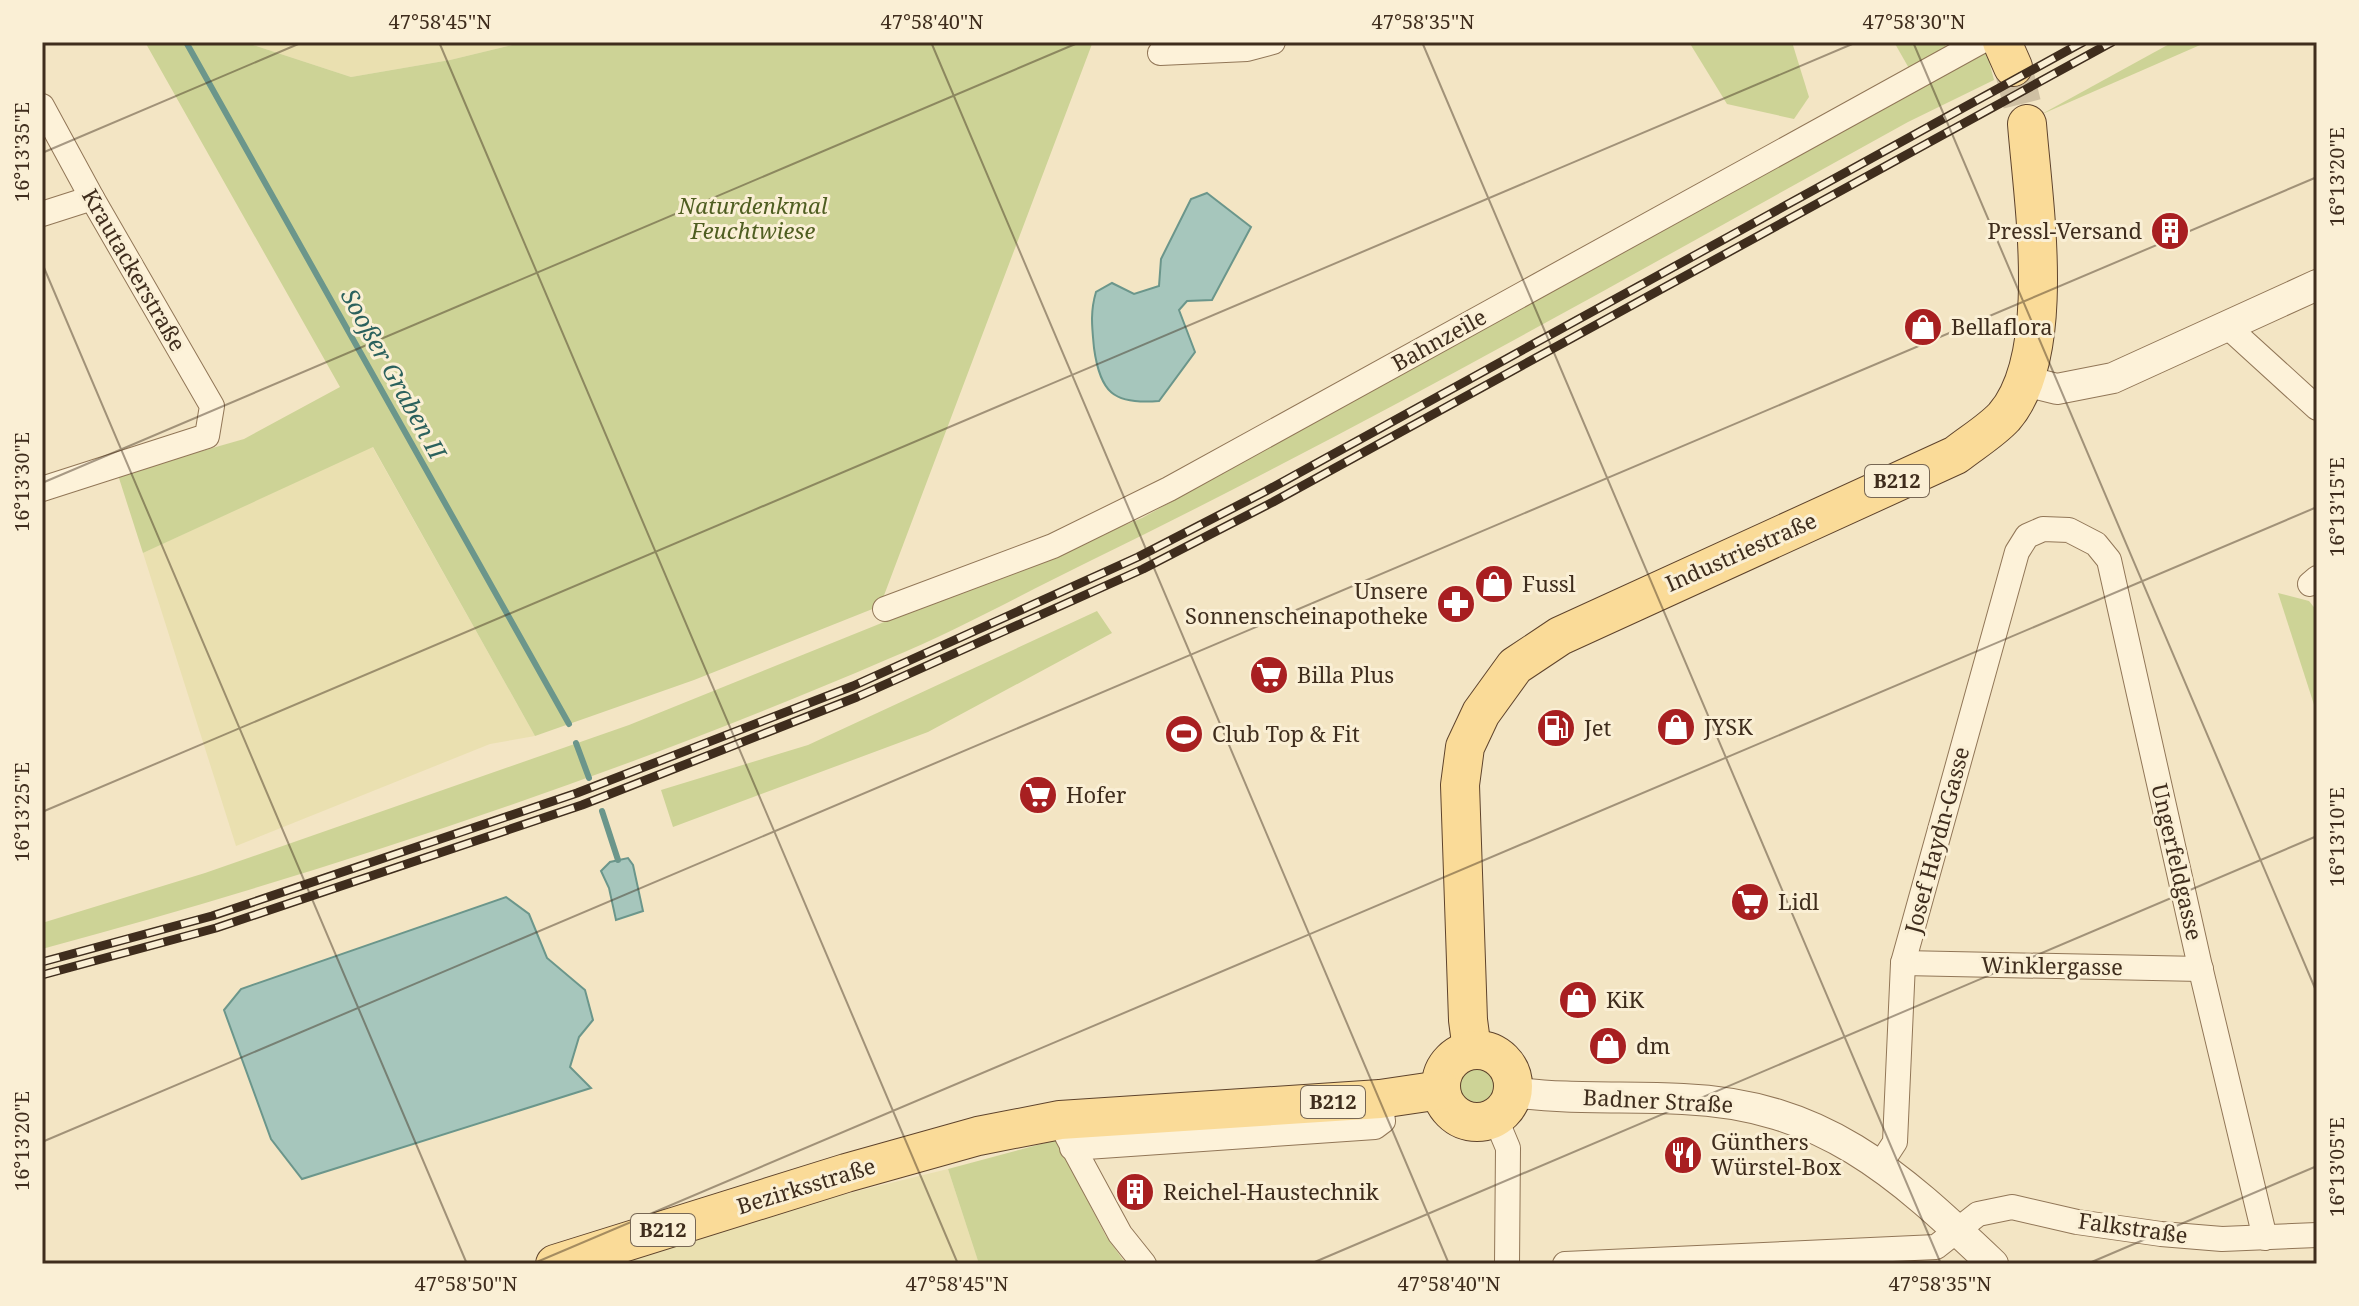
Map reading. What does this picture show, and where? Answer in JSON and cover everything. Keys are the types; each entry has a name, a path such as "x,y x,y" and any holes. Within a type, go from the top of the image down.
{"main road":[{"name":"B212","path":"2025,381 2038,318 2039,277 2027,124"},
{"name":"Industriestraße","path":"1472,1050 1468,1020 1460,785 1465,747 1481,713 1515,666 1560,636 1956,455 2004,417 2025,381"},
{"path":"1472,1050 1494,1054 1504,1062 1513,1081 1503,1104 1484,1121 1461,1118 1444,1101 1441,1090 1445,1068 1452,1059 1472,1050"},
{"name":"B212","path":"1066,1134 1441,1090"},
{"name":"Bezirksstraße","path":"555,1264 978,1136 1066,1134"}],"street":[{"path":"1160,53 1247,49 1273,42"},
{"name":"Bahnzeile","path":"885,609 1053,546 1169,489 1980,42"},
{"name":"Krautackerstraße","path":"42,106 212,406 207,436 42,489"},
{"path":"42,214 92,198"},
{"path":"2025,381 2057,389 2113,378 2317,285"},
{"path":"2228,327 2317,408"},
{"name":"Josef Haydn-Gasse","path":"1880,1165 1895,1142 1903,963 2017,552 2027,536 2043,529"},
{"name":"Ungerfeldgasse","path":"2043,529 2069,530 2096,544 2109,560 2265,1238"},
{"name":"Winklergasse","path":"1903,963 2201,969"},
{"name":"Badner Straße","path":"1503,1104 1542,1096 1686,1099 1771,1110 1813,1126 1880,1165 1993,1264"},
{"path":"1503,1104 1508,1148 1507,1264"},
{"path":"1066,1134 1120,1234 1144,1264"},
{"name":"Falkstraße","path":"1565,1264 1787,1259 1936,1247 1978,1214 2012,1207 2077,1222 2161,1234 2222,1239 2317,1235"}],"shaded area":[{"path":"244,42 525,42 450,60 351,77"},
{"path":"372,446 535,736 490,744 236,846 143,553"},
{"path":"948,1169 979,1264 614,1264 788,1208"}],"green space":[{"name":"Naturdenkmal Feuchtwiese","path":"145,42 244,42 351,77 450,60 525,42 1175,44 1092,44 880,606 694,680 535,736 373,447 143,553 118,475 244,439 340,387"},
{"path":"1689,42 1792,42 1809,97 1794,119 1727,104"},
{"path":"1894,42 1946,42 1945,49 1910,70"},
{"path":"2173,42 2207,42 2040,115"},
{"path":"1986,50 1994,80 1908,122 1298,456 940,636 681,743 470,819 257,887 42,949 42,923 205,873 629,725 1142,518"},
{"path":"2278,593 2309,601 2317,611 2317,714"},
{"path":"1097,611 1112,633 928,732 673,827 661,790 808,745"},
{"path":"1476,1063 1492,1069 1498,1085 1492,1101 1476,1107 1460,1101 1454,1085 1460,1069"},
{"path":"1056,1140 1106,1236 1126,1264 979,1264 948,1169"}],"water":[{"path":"1207,193 1251,227 1212,300 1187,301 1179,310 1195,352 1159,401 1120,398 1105,385 1097,363 1092,320 1096,292 1112,283 1134,294 1159,286 1161,259 1191,199"},
{"path":"628,858 633,865 643,911 616,920 609,888 601,871 610,862"},
{"path":"506,897 529,914 547,958 585,990 593,1020 579,1037 570,1067 591,1088 302,1179 271,1139 224,1010 241,989"}],"waterway":[{"name":"Sooßer Graben II","path":"186,42 569,724"},
{"path":"576,743 589,778"},
{"path":"602,811 618,860"}],"tunnel":[{"path":"2013,67 2027,124"}],"railway":[{"path":"42,962 212,916 577,793 853,686 1138,557 1266,491 2083,42"},
{"path":"42,975 216,928 582,805 857,697 1143,569 1273,502 2112,42"}],"place":[{"name":"Pressl-Versand","path":"2170,231"},
{"name":"Bellaflora","path":"1923,327"},
{"name":"Fussl","path":"1494,584"},
{"name":"Unsere Sonnenscheinapotheke","path":"1456,604"},
{"name":"Billa Plus","path":"1269,675"},
{"name":"JYSK","path":"1676,727"},
{"name":"Jet","path":"1556,728"},
{"name":"Club Top & Fit","path":"1184,734"},
{"name":"Hofer","path":"1038,795"},
{"name":"Lidl","path":"1750,902"},
{"name":"KiK","path":"1578,1000"},
{"name":"dm","path":"1608,1046"},
{"name":"Günthers Würstel-Box","path":"1683,1155"},
{"name":"Reichel-Haustechnik","path":"1135,1192"}]}
